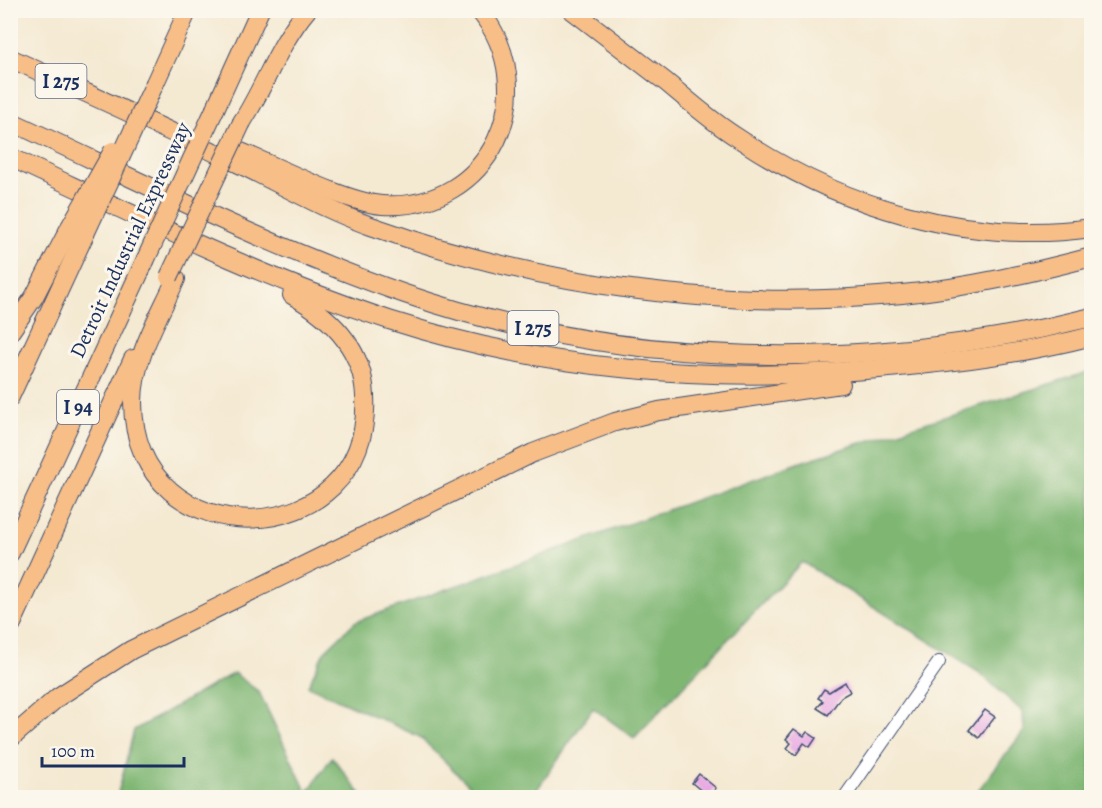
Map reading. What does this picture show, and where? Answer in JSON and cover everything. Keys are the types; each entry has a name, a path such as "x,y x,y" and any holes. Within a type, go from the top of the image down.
{"highway":[{"name":"Detroit Industrial Expressway","path":"10,397 108,157 136,125 188,10"},
{"name":"Detroit Industrial Expressway","path":"10,553 260,10"},
{"path":"147,219 198,249 319,310 351,346 360,366 365,390 366,414 362,438 350,463 335,482 310,502 290,514 266,520 243,520 207,512 171,490 145,458 134,424 133,401 136,373 173,278 195,224 292,10"},
{"path":"242,122 260,94 290,33 307,10"},
{"path":"207,148 225,146 359,201 381,205 405,205 442,194 460,183 490,153 506,116 509,93 506,62 495,33 479,10"},
{"path":"572,10 738,138 830,189 870,205 939,223 1025,233 1092,228"},
{"path":"591,10 766,154"},
{"name":"I 275","path":"10,58 368,225 529,272 633,290 752,299 850,298 943,289 1092,257"},
{"name":"I 275","path":"10,121 284,247 371,281 461,311 605,342 715,354 807,354 887,350 1012,334 1092,317"},
{"path":"10,158 321,296 426,330 536,355 657,372 778,376 829,374 981,359 1053,346 1092,336"},
{"path":"10,163 41,172"},
{"path":"10,332 78,230"},
{"path":"10,628 173,278"},
{"path":"10,739 58,697 131,650 562,440 615,422 659,411 948,369 981,359"}],"street":[{"path":"844,798 939,662"}],"green space":[{"path":"1091,371 1091,797 973,797 1024,731 1023,712 980,673 802,562 634,738 593,708 532,797 481,797 420,737 308,686 324,652 355,622 804,461"},
{"path":"234,673 259,692 307,793 332,757 363,797 117,797 134,730"}],"building":[{"path":"845,682 850,692 841,697 828,715 817,708 823,701 818,698 824,689 829,692"},
{"path":"985,710 995,717 979,738 969,730"},
{"path":"794,729 804,736 807,732 816,738 810,747 804,743 796,755 787,748 791,743 786,739"},
{"path":"699,774 716,788 709,797 692,783"}]}
